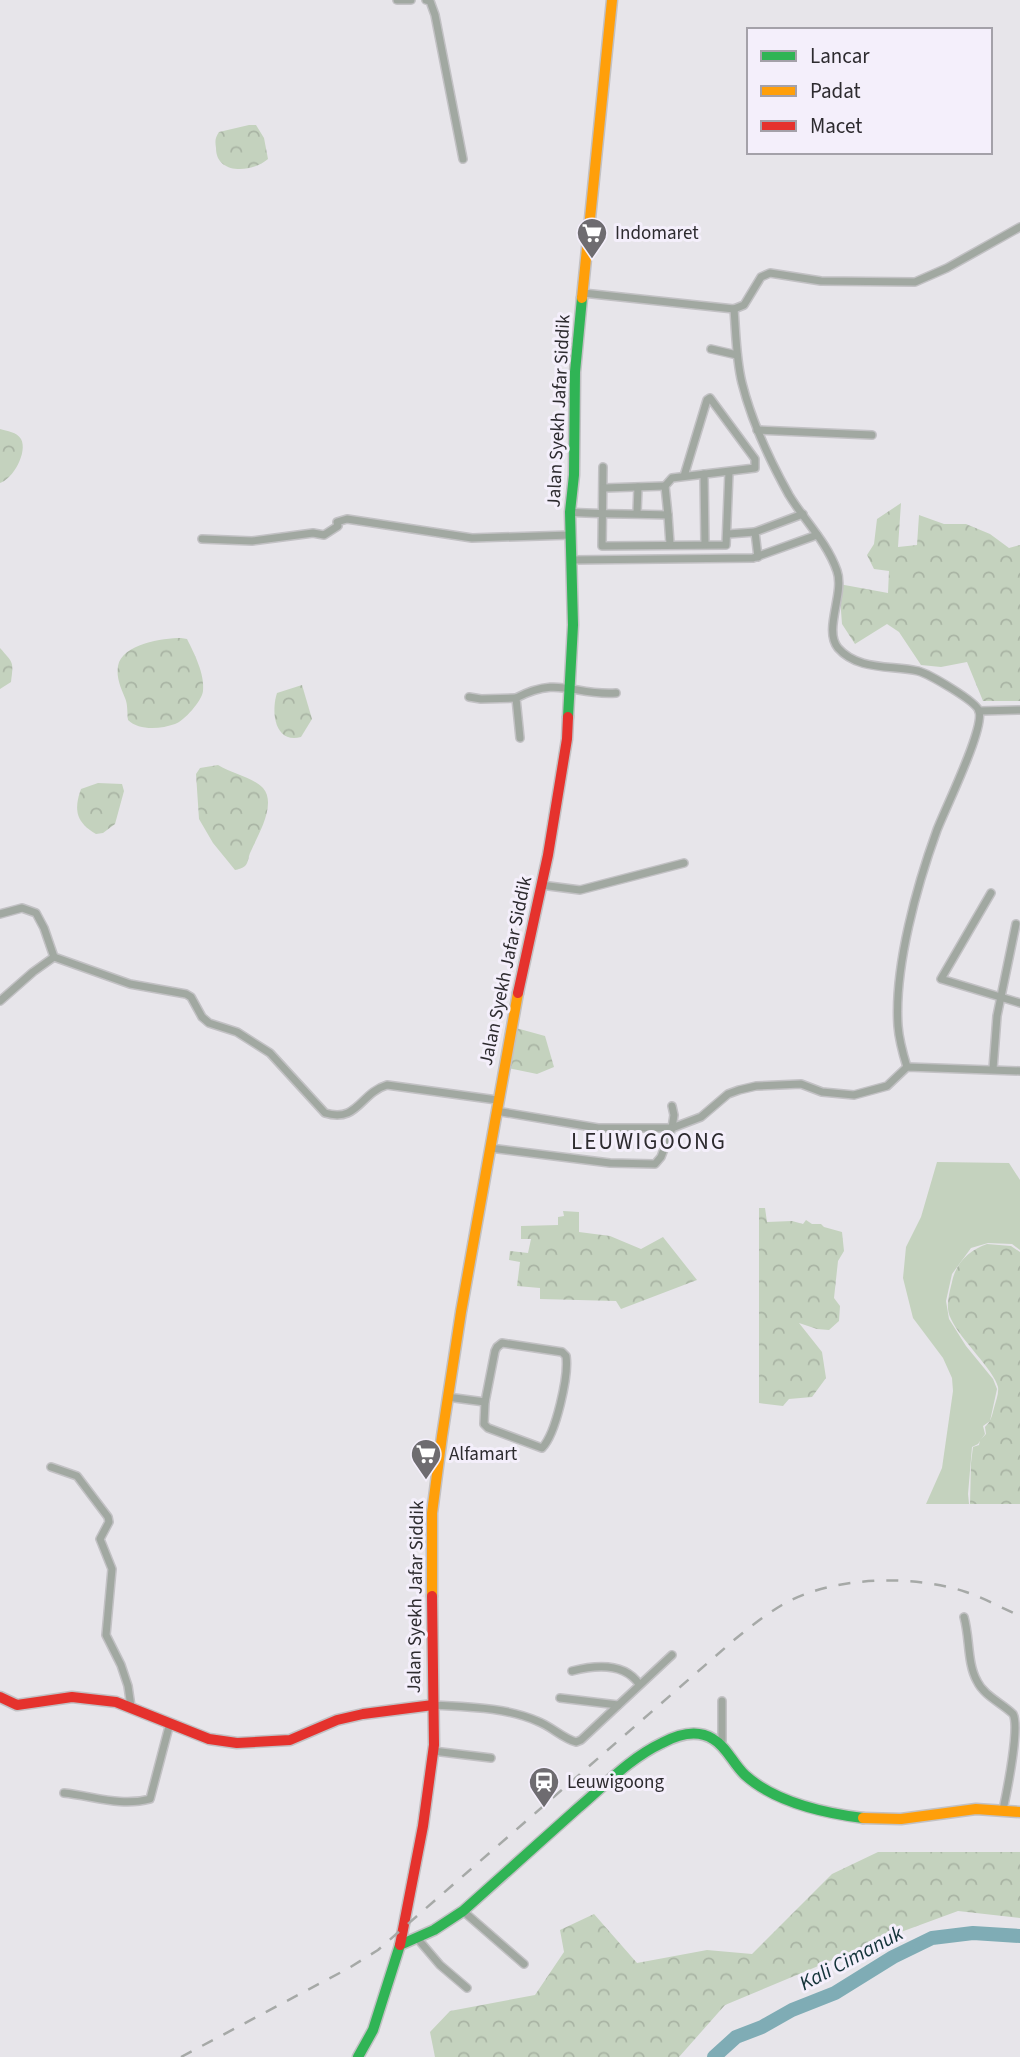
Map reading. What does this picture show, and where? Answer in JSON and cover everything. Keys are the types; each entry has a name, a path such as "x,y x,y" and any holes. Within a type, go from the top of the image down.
{"main road":[{"name":"Jalan Syekh Jafar Siddik","path":"359,2057 373,2030 400,1945 423,1826 433,1751 432,1513 447,1397 518,987 563,770 571,687 570,512 574,475 575,372 612,0"},
{"path":"0,1698 17,1705 72,1697 100,1699 131,1707 209,1739 237,1743 290,1740 337,1720 363,1714 433,1706"},
{"path":"400,1945 463,1911 643,1753 692,1732 709,1736 722,1745 736,1766 761,1786 827,1811 895,1819 959,1810 1020,1812"}],"street":[{"path":"397,0 411,0"},
{"path":"426,0 430,1 435,15 463,159"},
{"path":"583,293 734,309 744,305 761,277 770,273 821,281 915,282 947,268 1020,227"},
{"path":"734,309 737,355 757,430 791,497 817,535 838,575 833,639 840,650 854,659 873,666 919,671 973,702 979,711 974,739 937,830 911,915 897,1025 907,1067"},
{"path":"712,349 737,355"},
{"path":"604,488 665,486 673,478 755,468 756,463 710,398 707,400 684,476"},
{"path":"757,430 872,435"},
{"path":"603,467 602,546 725,545 728,543 729,472"},
{"path":"704,474 705,544"},
{"path":"665,486 670,544"},
{"path":"637,513 638,487"},
{"path":"570,512 668,515"},
{"path":"728,534 755,532 803,514"},
{"path":"202,539 252,541 313,533 324,535 338,526 337,522 347,519 468,538 571,535"},
{"path":"755,532 758,557"},
{"path":"571,560 758,557 817,535"},
{"path":"469,697 516,698 543,687 571,687 598,694 616,693"},
{"path":"516,698 520,738"},
{"path":"979,711 1020,710"},
{"path":"541,885 580,890 684,863"},
{"path":"991,893 941,979 1020,1003"},
{"path":"0,914 22,908 36,913 54,957"},
{"path":"993,1069 1000,997 1016,924"},
{"path":"54,957 138,986 186,994 209,1024 237,1032 270,1053 324,1113 336,1116 347,1115 373,1092 387,1086 598,1128 672,1128 701,1117 728,1094 756,1086 801,1084 822,1092 854,1095 887,1086 907,1067 1020,1071"},
{"path":"0,1001 54,957"},
{"path":"489,1147 610,1163 652,1164 659,1162 662,1157 672,1128 672,1106"},
{"path":"499,1344 565,1354 567,1360 558,1414 544,1447 535,1447 488,1428 483,1421 485,1402 499,1344"},
{"path":"447,1397 485,1402"},
{"path":"51,1466 77,1476 108,1517 109,1522 100,1536 100,1543 112,1569 105,1629 121,1665 131,1707"},
{"path":"964,1617 978,1685 1014,1715 1018,1723 1003,1810"},
{"path":"433,1706 474,1707 534,1719 576,1742 672,1655"},
{"path":"572,1671 596,1667 620,1669 631,1674 639,1684"},
{"path":"560,1698 618,1705"},
{"path":"722,1701 722,1745"},
{"path":"64,1793 88,1795 107,1801 148,1800 152,1797 170,1723"},
{"path":"433,1751 491,1758"},
{"path":"463,1911 524,1964"},
{"path":"417,1938 440,1965 467,1988"}],"green space":[{"path":"256,125 264,138 268,159 245,169 228,167 218,157 215,143 219,132"},
{"path":"0,429 17,435 23,444 18,464 10,476 0,483"},
{"path":"901,503 898,547 917,545 919,515 944,524 966,524 990,534 1009,548 1020,545 1020,701 983,701 967,662 941,667 921,665 899,632 887,624 855,644 842,624 839,584 888,593 889,571 874,569 867,555 874,544 877,519"},
{"path":"187,639 201,671 203,691 199,700 188,715 175,724 150,728 133,724 128,720 127,703 118,679 121,658 135,647 144,644"},
{"path":"0,648 10,660 12,670 11,682 0,689"},
{"path":"302,685 312,719 301,737 292,738 280,731 275,717 275,700 277,693"},
{"path":"218,765 253,781 263,788 267,795 267,811 262,828 247,863 235,870 213,843 199,819 196,774 200,768"},
{"path":"98,783 122,784 124,791 115,824 103,833 96,834 81,821 77,804 81,789"},
{"path":"516,1028 545,1036 554,1067 537,1074 508,1068"},
{"path":"937,1162 1009,1163 1020,1180 1020,1250 1012,1244 988,1243 971,1248 952,1274 946,1301 949,1319 966,1346 993,1379 997,1389 990,1421 983,1426 985,1434 978,1444 972,1447 969,1504 926,1504 942,1468 953,1391 952,1378 943,1358 913,1318 903,1278 906,1247 921,1217"},
{"path":"759,1208 765,1208 767,1222 792,1221 803,1224 806,1220 842,1232 844,1251 838,1261 834,1298 840,1306 839,1321 829,1330 799,1323 822,1352 826,1378 812,1397 789,1399 783,1406 759,1403"},
{"path":"563,1211 579,1212 579,1232 610,1236 641,1249 663,1237 697,1280 621,1309 616,1301 540,1299 540,1288 517,1286 520,1262 509,1260 510,1251 528,1253 531,1239 521,1239 521,1226 558,1225 558,1217 564,1216"},
{"path":"987,1244 1011,1246 1020,1252 1020,1504 970,1504 973,1447 979,1445 986,1434 985,1427 992,1416 998,1387 990,1372 955,1327 949,1315 948,1301 954,1275 960,1263 970,1253"},
{"path":"878,1852 1020,1852 1020,1918 958,1911 890,1936 725,2005 679,2057 435,2057 430,2032 450,2011 535,1995 564,1952 560,1930 594,1914 637,1963 707,1950 752,1954 832,1874"}],"waterway":[{"name":"Kali Cimanuk","path":"714,2057 736,2037 835,1993 893,1957 932,1938 973,1933 1020,1936"}],"railway":[{"path":"181,2057 378,1950 734,1640 782,1605 802,1595 848,1583 922,1582 966,1592 1020,1616"}],"traffic: fast":[{"path":"568,717 573,625 570,512 574,475 575,372 582,298"},
{"path":"358,2057 373,2030 400,1945 434,1930 463,1911 618,1772 639,1756 668,1740 687,1734 707,1736 722,1746 745,1775 771,1792 801,1805 863,1818"}],"traffic: slow":[{"path":"582,298 612,0"},
{"path":"432,1596 432,1513 442,1436 461,1312 518,993"},
{"path":"863,1818 901,1819 976,1809 1020,1812"}],"traffic: jam":[{"path":"518,993 548,855 567,739 568,717"},
{"path":"400,1945 423,1826 434,1745 432,1596"},
{"path":"0,1697 17,1705 72,1697 116,1702 209,1739 237,1743 290,1740 337,1720 433,1705"}],"place":[{"name":"Indomaret","path":"592,260"},
{"name":"Alfamart","path":"426,1481"},
{"name":"Leuwigoong","path":"544,1809"}],"district":[{"name":"LEUWIGOONG","path":"649,1141"}]}
